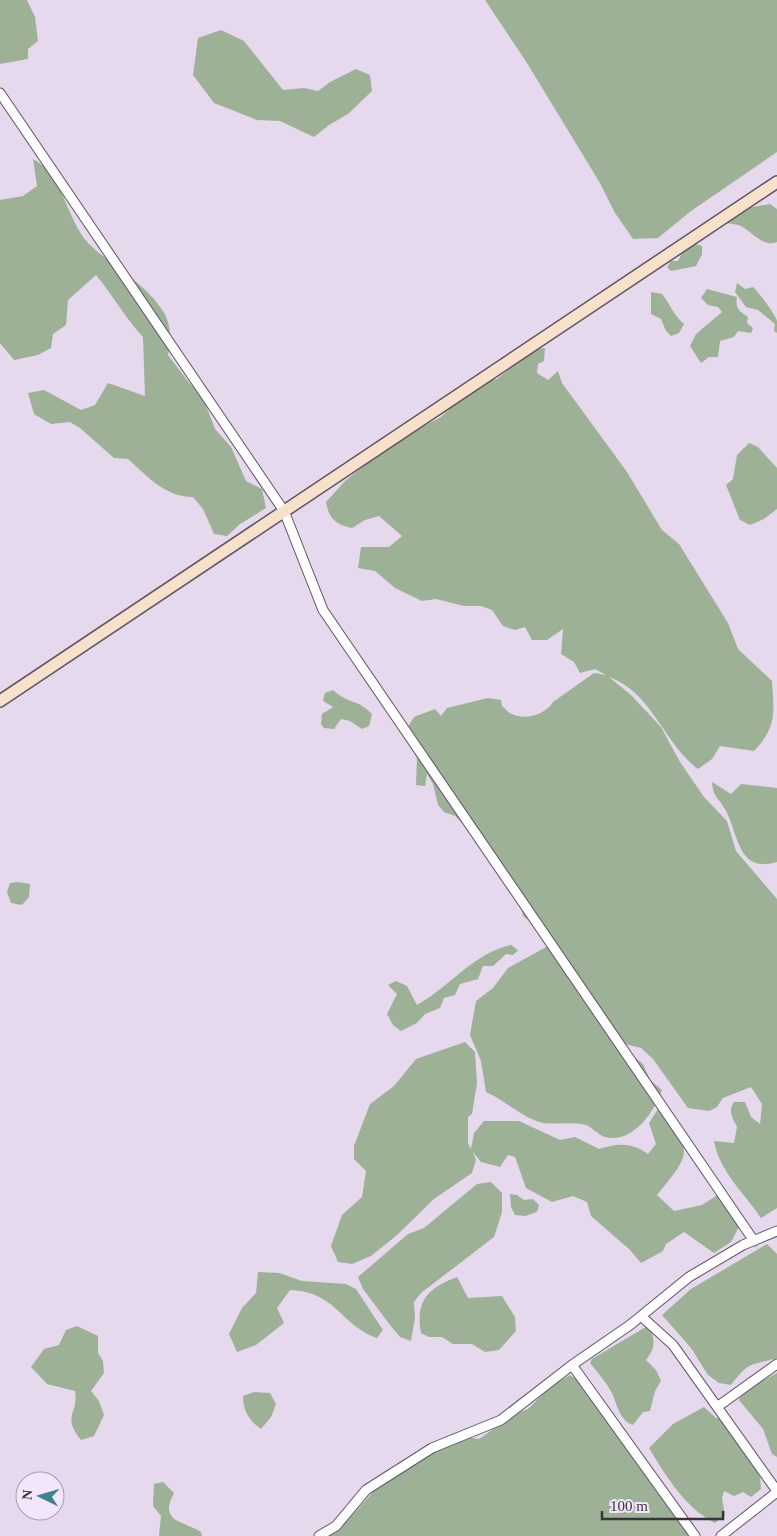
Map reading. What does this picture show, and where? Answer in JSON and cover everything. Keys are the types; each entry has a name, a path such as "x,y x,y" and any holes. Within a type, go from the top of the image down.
{"street":[{"path":"0,93 284,511 323,610 754,1241"},
{"path":"0,701 777,182"},
{"path":"319,1536 336,1526 366,1490 432,1448 501,1420 572,1365 641,1316 689,1277 754,1241 777,1232"},
{"path":"641,1316 673,1345 777,1491 722,1536"},
{"path":"717,1407 777,1364"},
{"path":"572,1365 695,1536"}],"green space":[{"path":"0,0 27,0 35,17 38,41 28,49 28,59 0,64"},
{"path":"485,0 777,0 777,152 691,211 658,238 633,239 615,213 600,183 527,63"},
{"path":"221,30 244,41 283,90 304,88 318,91 330,82 356,69 370,75 372,91 348,114 329,125 314,137 280,121 257,120 214,103 193,75 198,38"},
{"path":"33,159 52,176 75,223 89,244 145,289 161,308 167,319 170,331 168,355 190,384 201,393 215,429 231,447 246,481 262,489 266,508 240,524 227,536 214,534 203,509 193,497 183,496 165,489 128,459 114,458 80,428 70,422 51,424 34,414 28,393 44,390 81,410 95,405 108,383 145,396 143,337 96,275 68,300 66,325 53,334 51,348 38,355 14,360 0,343 0,200 23,196 37,186"},
{"path":"733,203 741,209 770,204 777,209 777,242 767,243 741,226 721,223 724,213"},
{"path":"695,244 702,246 702,254 696,266 671,271 667,267 671,261 678,261 684,249"},
{"path":"737,283 745,289 753,287 770,308 777,321 777,333 774,331 775,324 758,310 746,307 735,292"},
{"path":"707,289 737,297 738,309 748,317 747,323 753,328 751,333 738,331 734,337 720,341 718,357 709,357 701,363 690,346 696,334 722,312 718,307 708,305 701,298"},
{"path":"651,292 662,294 677,317 684,324 679,333 671,336 666,331 661,319 651,314"},
{"path":"545,348 544,361 538,364 537,373 548,380 558,371 562,383 627,472 662,530 679,544 728,623 738,649 772,681 773,711 770,727 754,751 720,746 712,759 698,769 676,746 636,694 624,684 609,677 631,695 661,727 680,762 704,797 727,821 736,851 777,899 777,1208 761,1218 733,1182 721,1162 714,1141 734,1143 737,1127 731,1111 734,1102 745,1102 751,1117 760,1124 762,1104 751,1087 723,1098 717,1107 709,1111 688,1108 653,1059 641,1048 625,1044 628,1052 643,1064 650,1080 662,1090 654,1108 641,1124 625,1136 615,1138 602,1136 582,1124 543,1123 536,1121 486,1092 481,1061 470,1035 476,1001 493,988 508,968 548,946 540,929 523,916 521,905 478,839 455,816 444,812 438,805 433,784 427,774 425,786 416,785 417,759 405,732 414,717 435,709 441,716 447,708 488,698 501,700 502,706 509,713 517,716 535,715 545,710 553,702 594,673 606,675 595,669 580,673 574,662 561,654 563,629 547,640 532,640 525,627 515,630 503,626 492,610 481,606 464,606 436,599 422,601 395,588 375,571 358,568 361,547 389,547 402,536 379,516 365,520 352,528 341,525 331,517 327,508 326,502 345,481 370,461 409,434 441,417 482,382 497,379 534,349"},
{"path":"749,443 758,447 777,468 777,509 764,519 750,525 740,520 726,485 733,479 737,455"},
{"path":"333,690 343,698 367,709 372,714 369,726 362,729 350,721 341,719 334,729 324,728 321,724 322,714 333,707 323,701 325,693"},
{"path":"712,782 731,794 741,784 777,788 777,862 764,864 754,862 747,857 741,849 725,809 715,794"},
{"path":"10,883 30,884 29,897 22,905 11,903 7,892"},
{"path":"511,945 518,950 513,955 506,954 493,966 483,966 478,979 460,984 455,995 444,998 440,1008 425,1014 417,1023 401,1031 393,1025 387,1014 397,994 388,985 396,981 407,986 417,1005 473,963 497,949"},
{"path":"465,1042 475,1052 477,1083 472,1114 468,1117 468,1143 471,1149 474,1133 484,1121 519,1121 560,1140 575,1137 599,1149 625,1145 636,1147 648,1154 656,1144 649,1123 660,1106 678,1133 683,1143 684,1151 677,1169 657,1195 674,1211 702,1205 719,1194 741,1223 731,1242 714,1253 684,1232 666,1244 663,1251 641,1263 629,1249 591,1216 587,1202 573,1196 552,1202 526,1188 515,1157 508,1155 500,1167 481,1162 473,1152 476,1160 472,1173 434,1199 397,1235 371,1256 352,1264 338,1262 331,1246 342,1215 362,1197 366,1171 354,1159 354,1146 370,1104 394,1086 416,1059"},
{"path":"491,1182 502,1193 502,1212 494,1237 421,1293 414,1302 415,1318 411,1341 400,1337 363,1289 358,1277 408,1234 424,1228 477,1184"},
{"path":"510,1194 517,1195 524,1200 533,1199 539,1205 537,1212 525,1216 515,1215 511,1207"},
{"path":"767,1244 777,1254 777,1358 751,1365 742,1371 731,1385 719,1383 708,1375 691,1348 662,1315 691,1289"},
{"path":"258,1272 279,1273 302,1281 346,1284 356,1289 383,1330 377,1338 354,1325 328,1302 318,1296 290,1290 277,1308 284,1323 256,1345 237,1352 229,1334 242,1308 256,1293"},
{"path":"457,1277 468,1298 502,1296 515,1317 516,1331 499,1350 485,1352 472,1344 453,1344 442,1337 429,1337 421,1333 420,1312 426,1297 438,1286"},
{"path":"649,1325 654,1343 652,1351 646,1360 656,1370 661,1381 655,1391 650,1411 643,1412 633,1425 628,1423 622,1416 610,1389 590,1363 592,1359"},
{"path":"77,1326 98,1336 98,1353 103,1361 104,1373 91,1391 99,1401 104,1415 94,1436 81,1440 75,1432 71,1420 76,1399 75,1391 47,1384 31,1367 44,1349 59,1345 66,1330"},
{"path":"777,1373 777,1457 772,1454 763,1429 739,1400 742,1392"},
{"path":"570,1375 582,1383 691,1536 327,1536 340,1529 373,1492 409,1468 444,1446 466,1437 479,1439 515,1414 528,1409 550,1387"},
{"path":"254,1392 270,1393 276,1404 271,1417 261,1429 250,1419 244,1406 243,1396"},
{"path":"704,1407 716,1418 731,1421 742,1447 760,1477 761,1489 751,1497 743,1492 734,1496 724,1491 722,1498 725,1515 715,1523 704,1517 685,1500 669,1480 649,1448 673,1424"},
{"path":"163,1482 174,1493 169,1510 171,1516 175,1520 201,1532 202,1536 159,1536 161,1516 153,1506 154,1484"}]}
